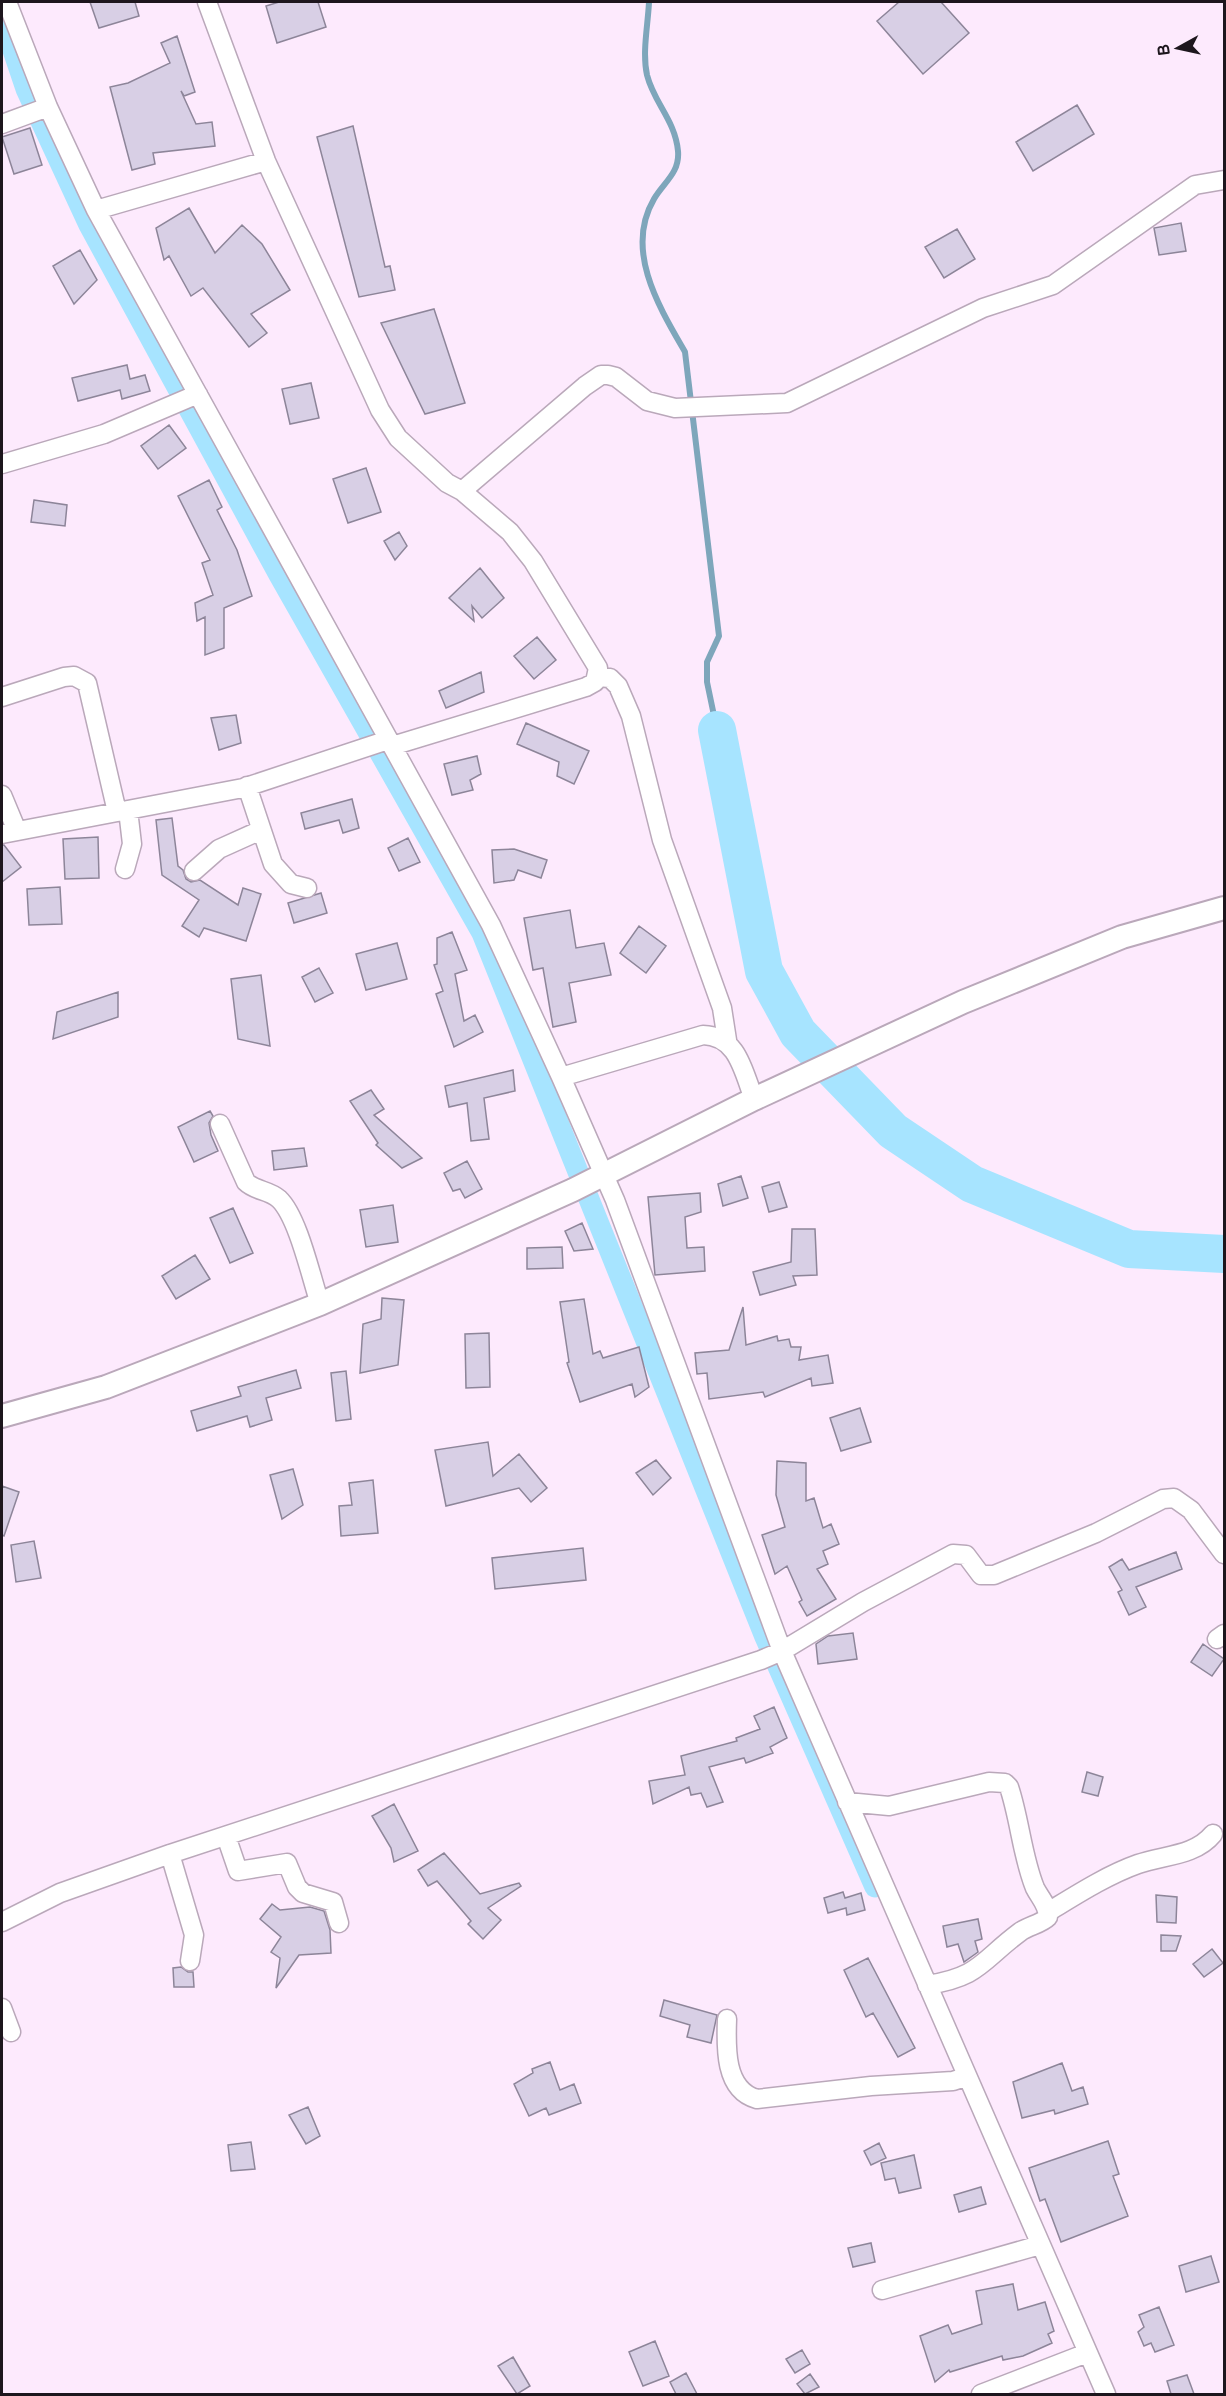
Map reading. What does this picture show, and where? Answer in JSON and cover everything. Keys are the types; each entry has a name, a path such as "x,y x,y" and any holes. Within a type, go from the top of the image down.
{"street":[{"path":"8,2 48,107 96,210 491,925 561,1077 602,1175 782,1651 927,1985 960,2078 1106,2394"},
{"path":"207,2 266,161 380,410 398,438 447,483 462,491 510,532 532,561 594,660 598,677"},
{"path":"10,121 48,107"},
{"path":"96,210 266,161"},
{"path":"462,491 585,386 601,375 616,377 647,401 675,408 787,403 983,308 1053,285 1195,185 1224,180"},
{"path":"2,464 104,434 198,394"},
{"path":"2,697 64,677 74,676 87,683 132,844 125,869"},
{"path":"2,795 9,832 122,811 248,786 361,748 390,743 586,687 598,677 610,678 618,686 631,716 662,840 722,1008 727,1041 741,1065 754,1099"},
{"path":"248,786 273,864 282,877 291,884 307,888"},
{"path":"194,871 219,849 261,830"},
{"path":"2,1416 105,1387 320,1304 573,1190 754,1099 877,1044 963,1002 1122,937 1224,908"},
{"path":"561,1077 703,1035 716,1035 727,1041"},
{"path":"220,1124 246,1182 253,1188 277,1197 292,1219 320,1304"},
{"path":"2,1922 60,1893 170,1854 761,1660 782,1651 863,1602 953,1554 966,1555 981,1575 994,1575 1070,1545 1163,1499 1174,1498 1183,1501 1224,1554"},
{"path":"847,1802 889,1806 989,1782 1005,1783 1009,1787 1015,1803 1030,1875 1048,1912 1047,1919 1021,1931 978,1969 947,1982 927,1985"},
{"path":"1048,1912 1138,1864 1188,1851 1205,1844 1213,1833"},
{"path":"226,1836 238,1871 286,1863 297,1887 303,1893 333,1902 339,1923"},
{"path":"170,1854 194,1935 190,1961"},
{"path":"2,2008 11,2032"},
{"path":"727,2019 730,2067 737,2085 748,2097 758,2099 960,2078"},
{"path":"882,2290 1036,2246"},
{"path":"981,2394 1087,2354"}],"building":[{"path":"90,2 135,2 139,16 99,28"},
{"path":"279,2 318,2 326,27 277,43 266,6"},
{"path":"899,2 941,2 969,33 923,74 877,21"},
{"path":"177,36 195,92 184,96 181,91 196,124 212,122 215,146 153,153 155,164 132,170 110,87 128,83 170,63 161,43"},
{"path":"1077,105 1094,134 1033,171 1016,142"},
{"path":"353,126 385,267 390,266 395,290 359,297 317,137"},
{"path":"30,128 42,165 14,174 2,137"},
{"path":"189,208 215,253 242,225 262,244 290,290 251,314 267,333 249,347 203,288 191,296 169,256 164,260 156,228"},
{"path":"1181,223 1186,251 1159,255 1154,228"},
{"path":"957,229 975,259 944,278 925,247"},
{"path":"80,250 97,280 74,304 53,266"},
{"path":"434,309 465,403 425,414 381,323"},
{"path":"127,365 130,379 145,375 150,391 122,399 120,390 78,401 72,378"},
{"path":"311,383 319,418 290,424 282,389"},
{"path":"169,425 186,448 158,469 141,446"},
{"path":"366,468 381,512 348,523 333,479"},
{"path":"209,480 222,507 217,510 237,550 252,596 224,608 224,648 205,655 205,617 197,621 195,603 213,595 202,563 210,560 178,496"},
{"path":"34,500 67,505 65,526 31,522"},
{"path":"399,532 407,546 395,560 384,541"},
{"path":"480,568 504,598 482,618 472,606 474,621 449,598"},
{"path":"537,637 556,660 534,679 514,656"},
{"path":"481,672 484,692 446,708 439,691"},
{"path":"236,715 241,743 219,750 211,718"},
{"path":"526,723 589,751 574,784 557,776 559,762 517,744"},
{"path":"477,756 481,774 470,780 473,790 452,795 444,764"},
{"path":"352,799 359,828 343,833 339,820 305,829 301,813"},
{"path":"172,818 178,866 183,870 186,879 191,882 200,880 238,905 243,888 261,894 246,941 204,928 199,937 182,926 199,900 162,875 156,820"},
{"path":"98,837 99,878 65,879 63,839"},
{"path":"408,838 420,862 399,871 388,848"},
{"path":"2,845 21,867 2,882"},
{"path":"514,849 547,860 541,878 518,870 514,880 494,883 492,850"},
{"path":"60,887 62,924 29,925 27,889"},
{"path":"321,893 327,913 294,923 288,903"},
{"path":"570,910 576,948 604,943 611,975 569,983 576,1022 553,1027 543,968 533,970 524,918"},
{"path":"639,926 666,946 646,973 620,953"},
{"path":"452,932 467,970 455,974 464,1021 475,1015 483,1032 454,1047 436,994 443,991 434,965 437,964 437,938"},
{"path":"397,943 407,979 366,990 356,954"},
{"path":"319,968 333,993 315,1002 302,977"},
{"path":"261,975 270,1046 238,1039 231,979"},
{"path":"118,992 118,1017 53,1039 57,1012"},
{"path":"513,1070 515,1091 484,1098 489,1139 471,1141 467,1103 449,1107 445,1086"},
{"path":"371,1090 384,1109 374,1115 422,1158 402,1168 376,1145 378,1143 350,1101"},
{"path":"210,1111 213,1116 209,1123 211,1135 218,1151 194,1162 178,1127"},
{"path":"304,1148 307,1166 274,1170 272,1151"},
{"path":"467,1161 482,1189 465,1198 460,1189 453,1191 444,1173"},
{"path":"741,1176 748,1198 723,1206 718,1184"},
{"path":"779,1182 787,1207 769,1212 762,1187"},
{"path":"700,1193 701,1212 685,1217 687,1248 704,1247 705,1271 655,1275 648,1197"},
{"path":"393,1205 398,1242 366,1247 360,1210"},
{"path":"233,1208 253,1253 230,1263 210,1218"},
{"path":"582,1223 593,1249 574,1251 565,1231"},
{"path":"792,1229 815,1229 817,1275 793,1276 796,1285 760,1295 753,1272 791,1262"},
{"path":"562,1247 563,1268 527,1269 527,1248"},
{"path":"195,1255 210,1279 176,1299 162,1276"},
{"path":"382,1298 404,1300 398,1365 360,1373 363,1324 381,1319"},
{"path":"584,1299 593,1354 600,1351 603,1358 639,1347 649,1387 635,1397 632,1384 580,1402 567,1363 569,1362 560,1302"},
{"path":"743,1307 746,1345 777,1336 778,1341 789,1339 791,1347 801,1347 799,1360 828,1355 833,1383 812,1386 811,1378 765,1397 763,1392 709,1399 707,1373 697,1374 695,1353 729,1350"},
{"path":"489,1333 490,1387 466,1388 465,1334"},
{"path":"296,1370 301,1388 266,1398 272,1420 250,1427 247,1416 197,1431 191,1411 241,1396 238,1387"},
{"path":"346,1371 351,1419 336,1421 331,1373"},
{"path":"860,1408 871,1442 841,1451 830,1418"},
{"path":"488,1442 493,1476 519,1454 547,1488 531,1502 519,1488 446,1506 435,1450"},
{"path":"656,1460 671,1478 653,1495 636,1473"},
{"path":"777,1461 806,1463 806,1501 814,1498 823,1528 831,1524 839,1544 823,1551 828,1564 817,1569 836,1599 807,1616 799,1602 802,1600 787,1566 775,1574 762,1535 785,1527 776,1495"},
{"path":"293,1469 303,1505 282,1519 270,1475"},
{"path":"373,1480 378,1533 341,1536 339,1506 352,1505 349,1483"},
{"path":"2,1486 19,1492 4,1536 2,1535"},
{"path":"34,1541 41,1578 16,1582 11,1545"},
{"path":"583,1548 586,1580 495,1589 492,1558"},
{"path":"1176,1552 1182,1569 1136,1587 1146,1607 1129,1615 1118,1592 1122,1590 1109,1567 1122,1559 1129,1570"},
{"path":"853,1633 857,1659 818,1664 816,1644 828,1636"},
{"path":"1203,1644 1224,1659 1212,1676 1191,1662"},
{"path":"774,1707 787,1738 770,1747 773,1753 746,1763 744,1758 709,1767 723,1802 707,1807 701,1793 691,1795 689,1787 653,1804 649,1781 685,1775 681,1756 737,1741 736,1738 760,1729 754,1716"},
{"path":"1087,1772 1103,1777 1098,1796 1082,1792"},
{"path":"394,1804 418,1851 394,1862 391,1848 372,1816"},
{"path":"444,1853 480,1894 519,1883 521,1886 488,1908 501,1920 483,1939 468,1924 471,1921 437,1881 428,1886 418,1870"},
{"path":"843,1892 845,1898 861,1893 865,1910 847,1915 846,1908 828,1913 824,1898"},
{"path":"1156,1895 1177,1897 1176,1923 1157,1922"},
{"path":"272,1904 280,1910 310,1907 324,1911 330,1930 331,1953 299,1955 276,1988 280,1958 271,1952 281,1937 260,1919"},
{"path":"978,1919 982,1939 975,1941 978,1952 964,1962 958,1944 947,1947 943,1926"},
{"path":"1161,1935 1181,1936 1176,1951 1161,1951"},
{"path":"1212,1949 1223,1963 1204,1977 1193,1964"},
{"path":"868,1958 915,2048 898,2057 873,2013 866,2017 844,1970"},
{"path":"181,1967 188,1972 193,1972 194,1987 174,1987 173,1968"},
{"path":"664,2000 717,2015 711,2043 687,2037 690,2025 660,2016"},
{"path":"550,2062 560,2090 574,2084 581,2103 549,2115 546,2108 529,2116 514,2084 533,2073 532,2069"},
{"path":"1062,2063 1072,2091 1083,2087 1088,2104 1055,2114 1054,2110 1022,2118 1013,2082"},
{"path":"308,2107 320,2136 306,2144 289,2115"},
{"path":"1108,2141 1119,2174 1113,2176 1128,2216 1061,2242 1045,2199 1040,2201 1029,2168"},
{"path":"251,2142 255,2169 231,2171 228,2145"},
{"path":"879,2143 886,2158 871,2165 864,2151"},
{"path":"914,2155 921,2188 899,2193 895,2178 885,2180 881,2163"},
{"path":"981,2187 986,2204 959,2212 954,2195"},
{"path":"871,2243 875,2262 853,2267 848,2248"},
{"path":"1211,2256 1219,2282 1186,2292 1179,2266"},
{"path":"1013,2284 1018,2310 1045,2302 1054,2331 1048,2334 1052,2343 1023,2356 1003,2360 1002,2356 950,2372 949,2370 935,2382 920,2336 948,2325 952,2334 982,2324 976,2291"},
{"path":"1159,2307 1174,2345 1155,2352 1151,2343 1144,2346 1138,2332 1144,2327 1139,2315"},
{"path":"655,2341 669,2376 643,2386 629,2352"},
{"path":"802,2350 810,2364 795,2373 786,2359"},
{"path":"513,2357 530,2386 517,2394 498,2366"},
{"path":"686,2373 697,2394 676,2394 670,2382"},
{"path":"810,2374 819,2387 805,2394 797,2384"},
{"path":"1187,2375 1194,2394 1171,2394 1167,2381"}],"waterway":[{"path":"649,2 645,48 647,75 673,130 678,159 674,172 654,199 646,218 643,238 644,258 648,278 656,297 685,352 719,636 707,662 707,682 717,730"},
{"path":"2,18 26,89 89,225 279,575 482,933 765,1637 875,1887"},
{"path":"717,730 764,971 798,1033 893,1131 972,1184 1129,1249 1224,1254"}]}
